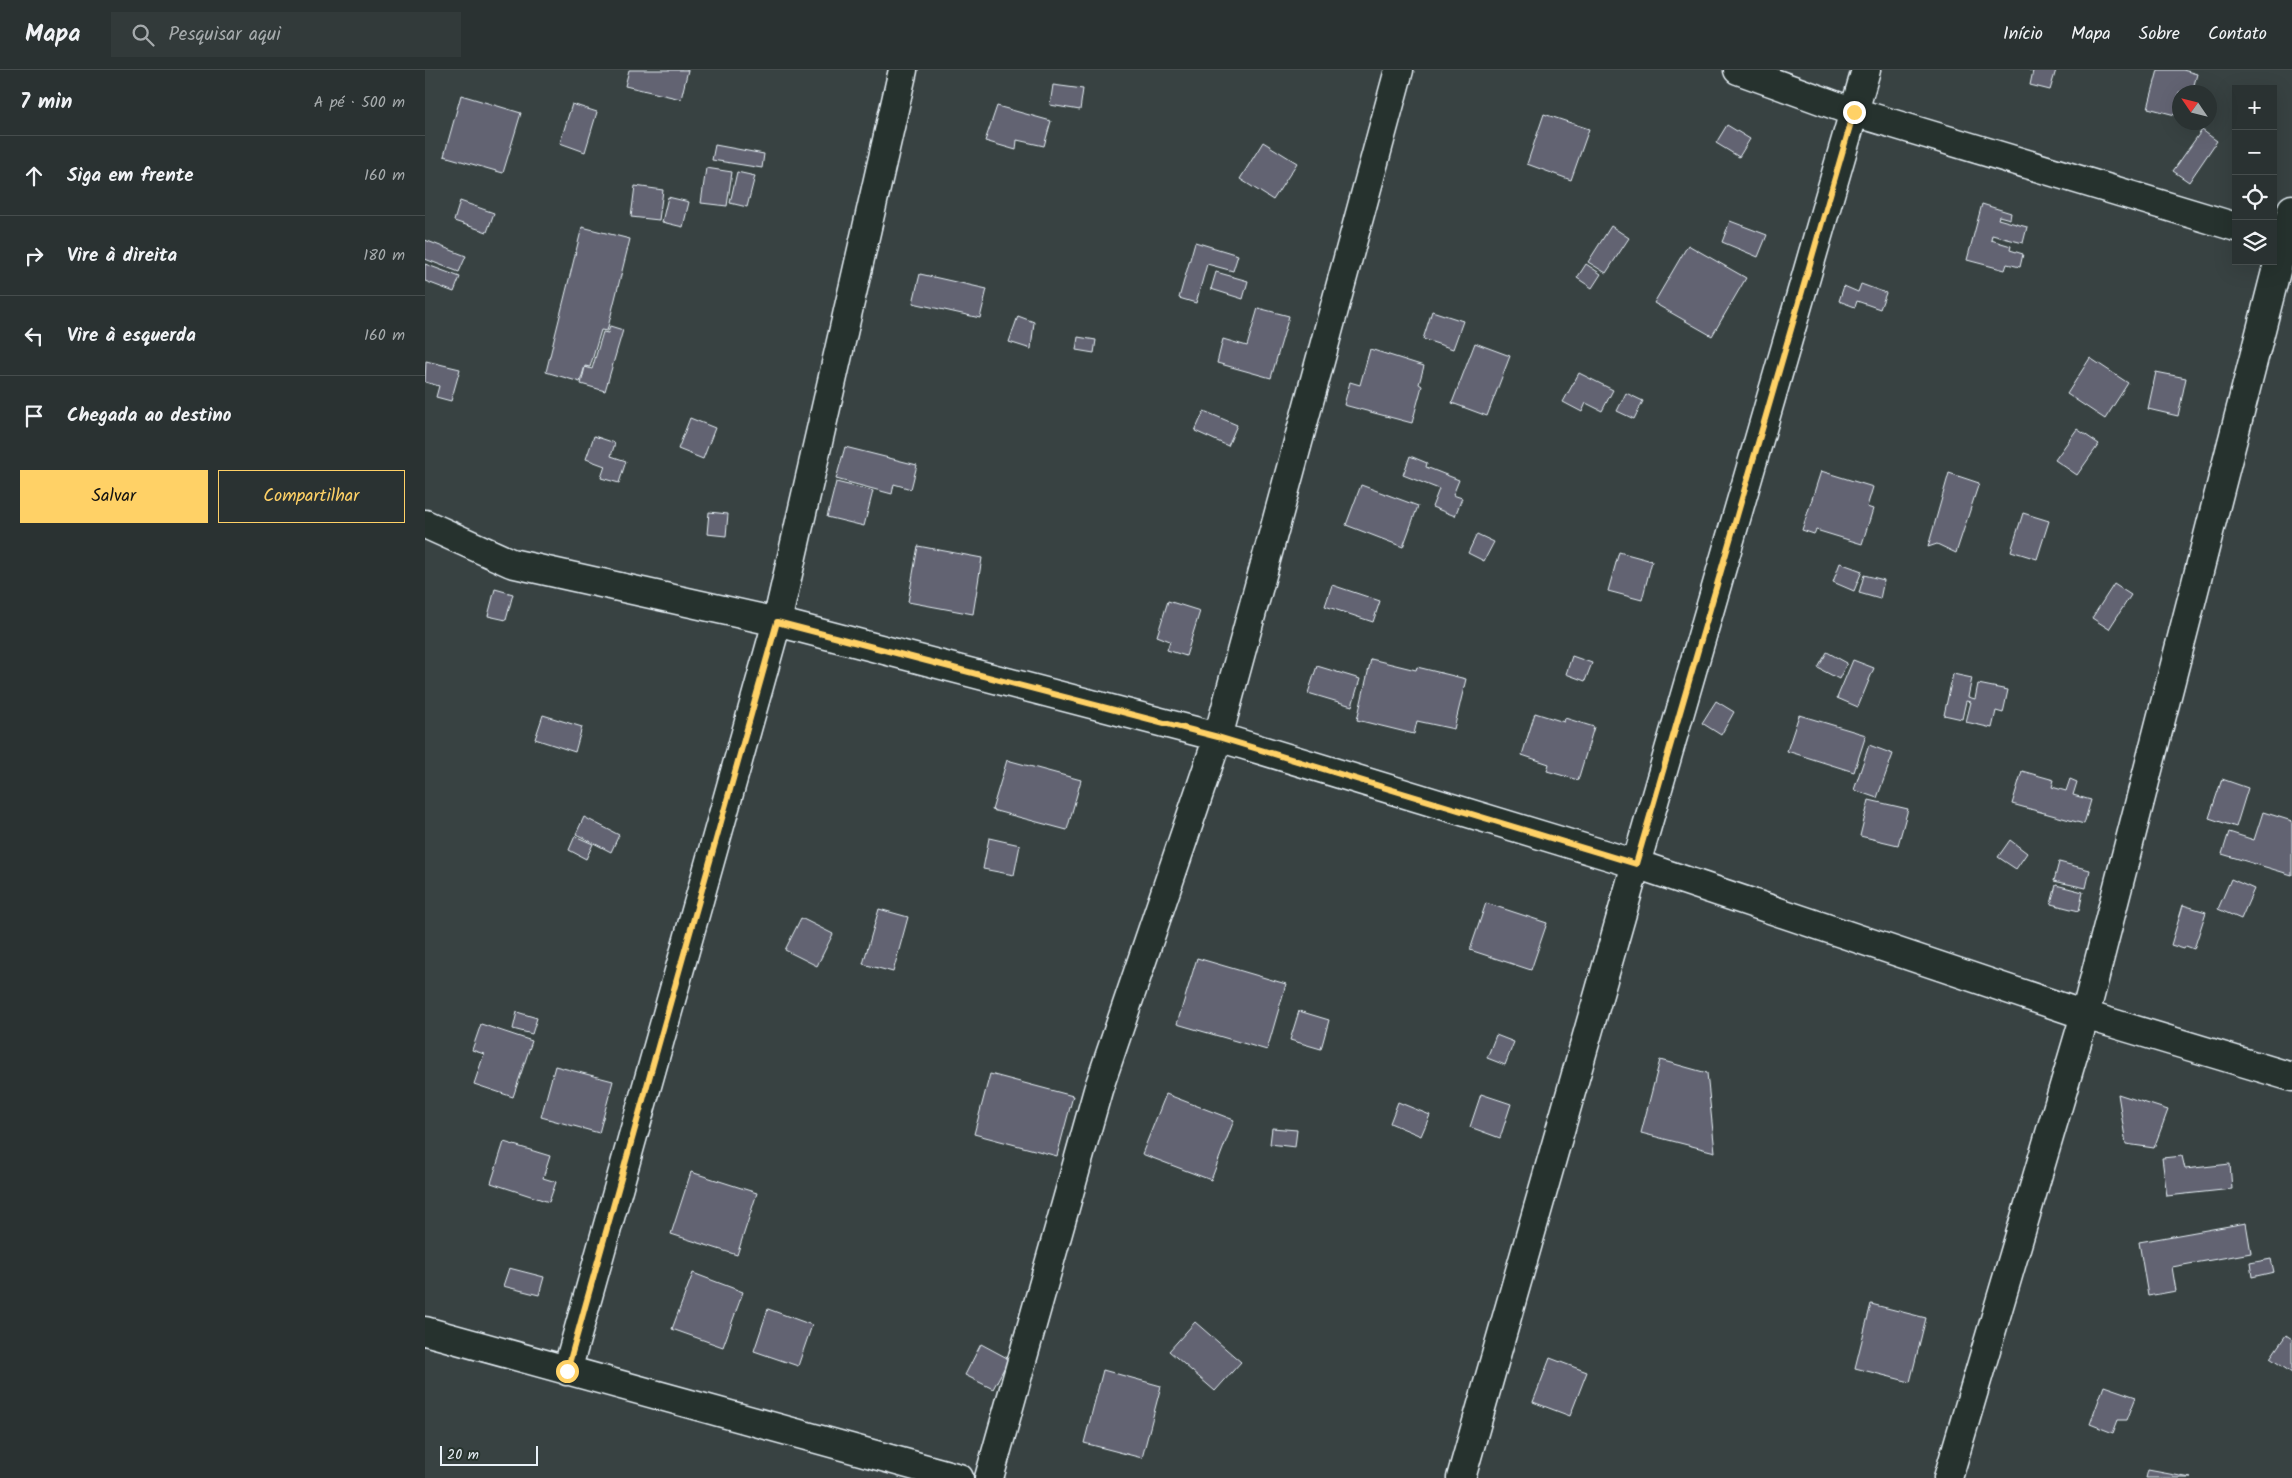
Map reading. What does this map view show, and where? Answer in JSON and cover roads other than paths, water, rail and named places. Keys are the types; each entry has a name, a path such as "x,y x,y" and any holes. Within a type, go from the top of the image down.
{"street":[{"path":"567,1371 777,622 903,70"},
{"path":"989,1478 1098,1090 1218,737 1399,70"},
{"path":"1738,70 1854,112 2232,226"},
{"path":"1461,1478 1636,864 1866,70"},
{"path":"1948,1478 2085,1015 2292,209"},
{"path":"425,524 511,563 777,622 1218,737 1636,864 2085,1015 2292,1077"},
{"path":"425,1331 959,1478"}]}
